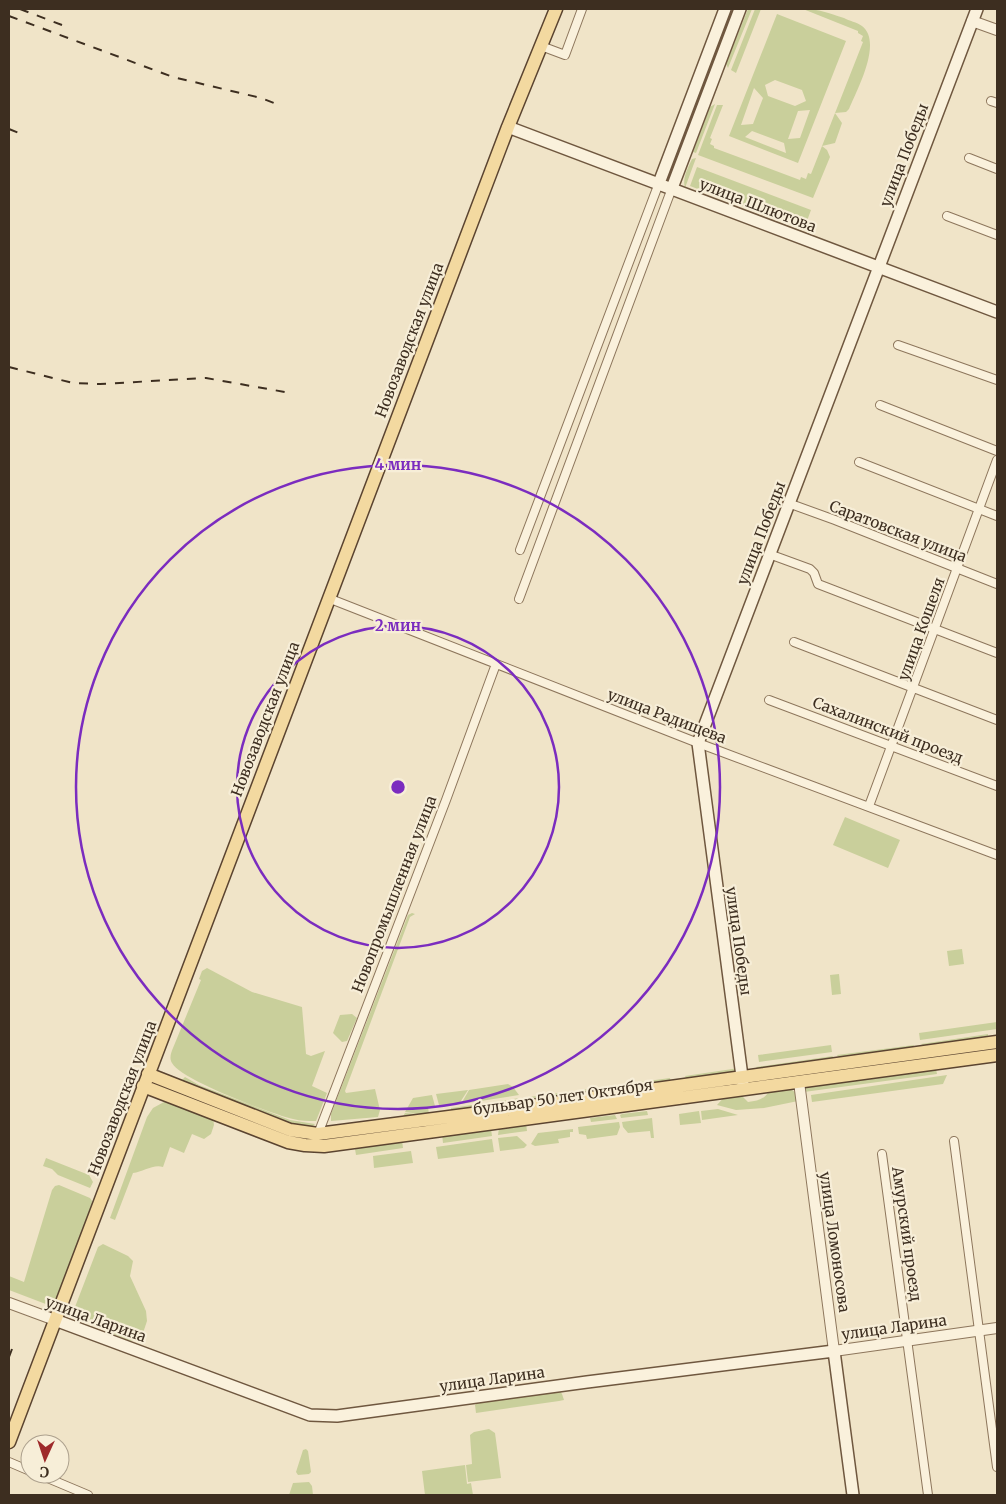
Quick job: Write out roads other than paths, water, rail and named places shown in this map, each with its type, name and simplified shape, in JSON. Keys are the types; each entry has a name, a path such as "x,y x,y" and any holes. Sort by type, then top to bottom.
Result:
{"main road":[{"name":"Новозаводская улица","path":"9,1442 328,598 508,127 556,9"},
{"path":"659,183 725,9"},
{"path":"672,188 740,9"},
{"name":"улица Победы","path":"743,1083 698,743 977,9"},
{"name":"улица Шлютова","path":"508,127 997,312"},
{"name":"бульвар 50 лет Октября","path":"179,1093 277,1138 305,1146 324,1146 494,1117 743,1083 997,1042"},
{"name":"бульвар 50 лет Октября","path":"743,1083 799,1082 997,1055"},
{"name":"бульвар 50 лет Октября","path":"146,1080 179,1093 302,1133 318,1134 494,1117"},
{"name":"улица Ларина","path":"55,1320 310,1415 322,1417 834,1351"},
{"name":"улица Ломоносова","path":"834,1351 853,1495"}],"street":[{"path":"541,46 565,55 582,9"},
{"path":"972,21 997,30"},
{"path":"970,158 997,169"},
{"path":"520,550 659,183"},
{"path":"519,600 672,188"},
{"path":"947,216 997,235"},
{"path":"898,345 997,380"},
{"path":"880,405 997,450"},
{"name":"улица Кошеля","path":"869,806 997,460"},
{"path":"858,462 997,516"},
{"name":"Саратовская улица","path":"788,503 997,584"},
{"path":"769,554 810,569 814,573 818,584 997,653"},
{"name":"улица Радищева","path":"328,598 698,743 997,855"},
{"path":"794,642 997,720"},
{"name":"Новопромышленная улица","path":"318,1134 443,809 496,664"},
{"name":"Сахалинский проезд","path":"769,700 997,786"},
{"name":"улица Ломоносова","path":"799,1082 834,1351"},
{"path":"954,1141 997,1467"},
{"name":"Амурский проезд","path":"882,1154 928,1495"},
{"name":"улица Ларина","path":"9,1303 55,1320"},
{"name":"улица Ларина","path":"834,1351 997,1328"},
{"path":"62,1484 88,1495"}],"railway":[{"path":"20,9 62,25"},
{"path":"9,16 173,77 261,98 279,105"},
{"path":"9,129 24,135"},
{"path":"9,367 73,383 100,384 206,378 285,392"},
{"path":"9,1357 12,1349"}]}
